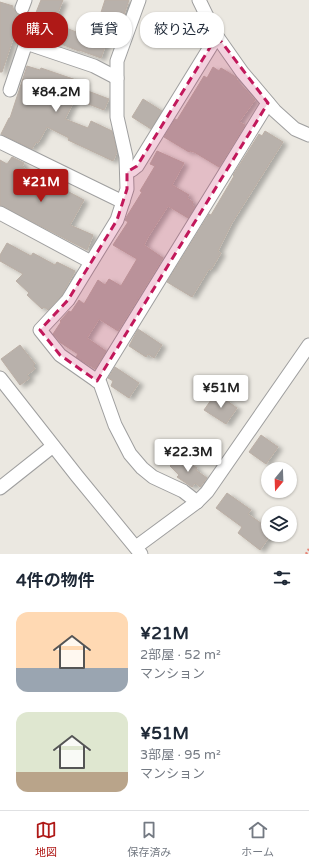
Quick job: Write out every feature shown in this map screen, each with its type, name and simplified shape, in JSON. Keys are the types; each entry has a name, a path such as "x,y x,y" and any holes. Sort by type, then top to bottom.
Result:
{"street":[{"path":"139,0 117,61 117,117 126,157 127,189 116,220 68,300 40,330 60,355 100,383 115,425 130,454 142,468 153,476 183,491 197,502"},
{"path":"199,0 205,12"},
{"path":"10,90 26,43 94,66 117,78"},
{"path":"224,46 242,72 268,103 294,129 309,135"},
{"path":"126,172 137,166 210,48"},
{"path":"97,381 268,103"},
{"path":"0,142 123,202"},
{"path":"0,213 91,262"},
{"path":"0,378 139,551 207,492 309,345"},
{"path":"0,488 54,446"}],"path":[{"path":"306,554 309,549"}],"highlighted area":[{"path":"217,36 268,103 97,381 60,355 40,330 68,300 117,220 127,189 127,172 137,166"}],"building":[{"path":"41,0 63,0 58,12 36,12"},
{"path":"105,0 129,0 125,12 101,12"},
{"path":"0,2 13,6 12,8 16,12 12,12 12,42 2,72 0,72"},
{"path":"68,29 76,32 76,48 105,48 101,58 68,47"},
{"path":"27,66 40,70 41,68 82,82 80,88 109,99 104,110 75,99 65,119 88,128 91,121 112,131 117,152 113,161 68,140 69,138 47,127 38,143 36,142 32,149 1,134 10,118"},
{"path":"213,67 219,71 221,68 236,77 255,100 239,122 245,125 219,167 164,137 175,119 177,120 204,76 207,78"},
{"path":"143,99 162,111 151,129 132,117"},
{"path":"265,131 283,142 232,223 218,251 221,253 211,270 209,269 192,297 167,282 209,214 211,215 234,176 233,175 259,134 262,136"},
{"path":"157,151 184,163 172,185 189,195 187,198 193,202 192,205 195,207 188,218 168,206 148,237 144,245 163,258 118,331 99,319 87,338 106,351 95,369 76,357 78,354 61,343 53,334 61,322 60,321 69,311 71,312 79,300 84,304 98,280 105,285 109,279 121,286 137,259 113,245 128,222 125,220 142,192 140,191 155,166 150,164"},
{"path":"12,157 24,163 22,167 29,171 26,176 49,188 52,183 84,200 70,225 93,235 87,250 0,205 0,160 7,164"},
{"path":"7,243 31,256 33,253 55,265 57,262 75,271 62,295 48,310 44,307 42,309 27,295 29,293 16,281 23,274 0,261 0,255"},
{"path":"138,329 162,345 154,358 148,354 146,357 129,346"},
{"path":"20,345 35,364 33,366 35,369 27,375 30,378 20,385 1,359"},
{"path":"115,367 139,383 129,398 111,386 113,381 108,378"},
{"path":"216,393 237,408 226,424 204,410"},
{"path":"261,435 278,447 267,462 263,462 249,452"},
{"path":"179,456 187,463 188,462 197,468 196,470 207,478 200,487 195,483 192,487 177,477 179,475 170,466"},
{"path":"227,493 251,510 248,514 261,523 261,542 266,542 260,550 238,533 242,527 216,508"}]}
